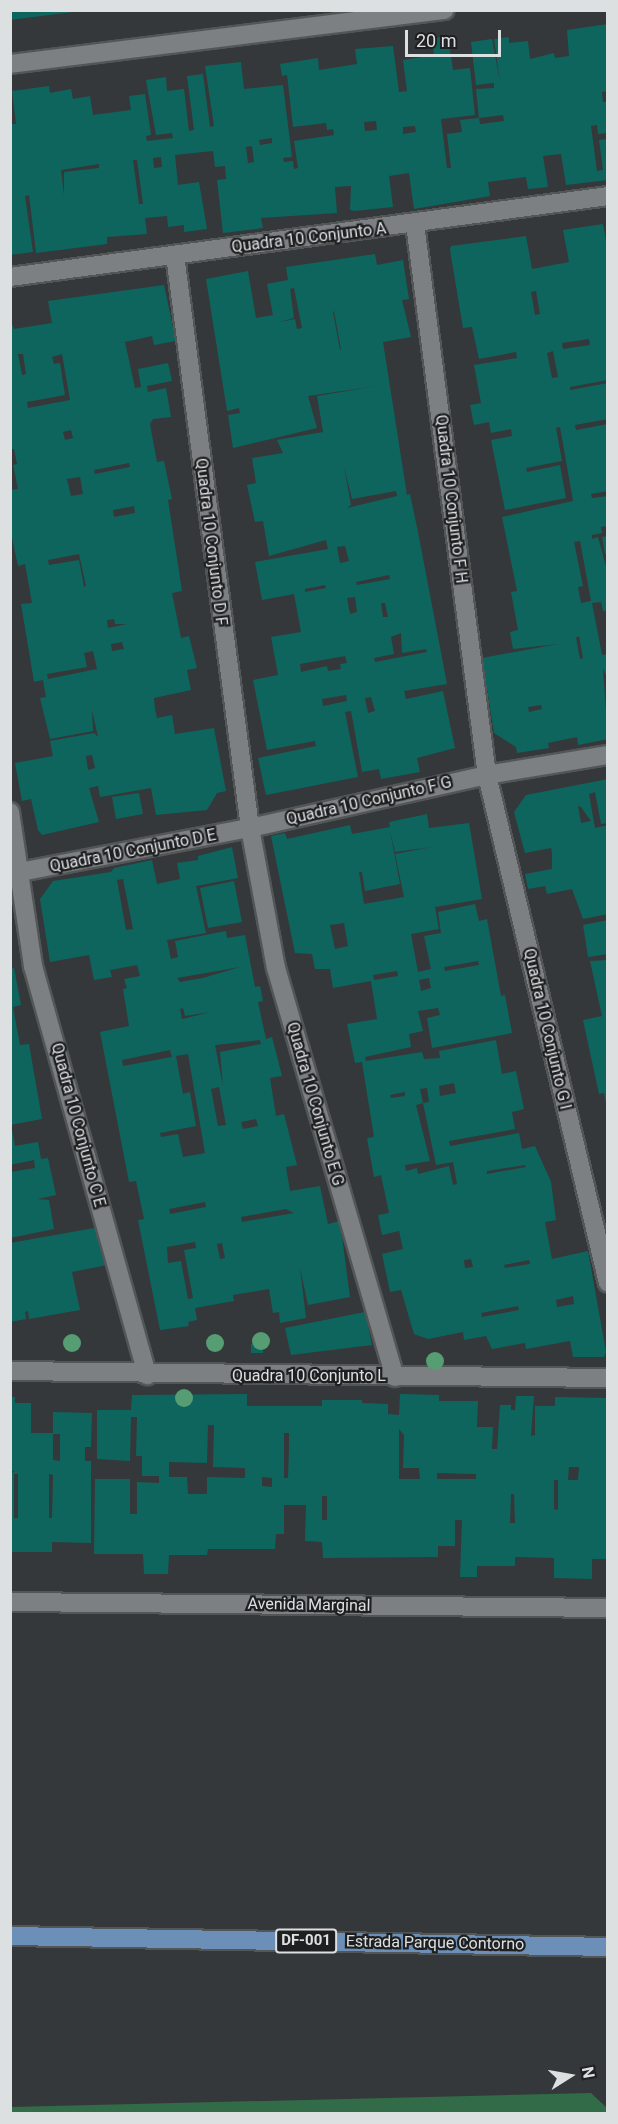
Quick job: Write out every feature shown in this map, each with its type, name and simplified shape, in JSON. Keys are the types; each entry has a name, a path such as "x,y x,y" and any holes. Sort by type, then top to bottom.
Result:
{"main road":[{"name":"Estrada Parque Contorno","path":"10,1936 605,1948"}],"street":[{"path":"10,64 445,10"},
{"name":"Quadra 10 Conjunto A","path":"10,277 415,224 608,196"},
{"name":"Quadra 10 Conjunto F H","path":"415,224 487,775"},
{"name":"Quadra 10 Conjunto D F","path":"175,255 250,828"},
{"name":"Quadra 10 Conjunto F G","path":"250,828 487,775 608,755"},
{"name":"Quadra 10 Conjunto G I","path":"487,775 608,1283"},
{"name":"Quadra 10 Conjunto C E","path":"10,812 14,874 33,966 147,1375"},
{"name":"Quadra 10 Conjunto D E","path":"14,874 250,828"},
{"name":"Quadra 10 Conjunto E G","path":"250,828 276,968 395,1377"},
{"name":"Quadra 10 Conjunto L","path":"10,1371 147,1375 608,1377"},
{"name":"Avenida Marginal","path":"10,1602 608,1608"}],"green space":[{"path":"591,2093 607,2108 607,2113 10,2113 11,2107"}],"building":[{"path":"10,10 73,10 73,12 10,20"},
{"path":"608,24 608,91 602,92 603,102 608,102 608,133 598,134 597,125 591,126 597,171 603,170 599,140 608,139 608,180 566,185 561,154 543,156 548,187 528,189 526,177 488,182 490,196 414,209 409,173 389,176 393,207 350,210 351,186 335,187 337,213 261,218 263,228 223,233 217,180 226,179 225,166 215,167 213,151 175,155 178,185 199,182 207,229 184,232 184,225 168,227 167,216 145,218 147,234 107,237 107,244 36,253 29,195 25,196 33,252 10,255 10,124 16,124 12,91 49,86 50,93 71,89 73,99 90,96 93,115 131,110 129,96 145,94 151,135 146,136 147,141 173,138 172,133 156,135 146,80 166,77 167,91 184,89 189,131 194,130 187,76 203,74 210,127 214,126 205,66 241,62 244,89 283,85 292,157 283,158 284,162 293,161 294,169 298,168 294,141 334,135 333,129 327,130 326,123 293,127 287,75 282,76 280,64 318,58 319,70 357,64 355,49 393,46 399,92 407,91 403,60 434,55 432,38 448,36 453,70 470,68 475,115 441,119 447,168 451,168 447,134 462,132 460,120 479,118 476,89 494,88 494,83 476,85 471,42 492,39 500,82 494,39 509,37 509,43 528,41 530,59 554,53 555,58 569,56 567,30","holes":["503,115 504,121 480,124 479,118","376,121 377,130 365,131 364,122","415,126 416,132 403,134 403,127","272,138 272,143 260,145 259,140","252,146 254,162 248,163 246,147","161,157 162,167 154,168 153,158","133,160 137,160 143,204 139,204","99,164 99,168 64,172 64,195 61,170"]},
{"path":"603,224 608,252 608,380 570,387 570,390 608,383 608,419 575,425 576,430 608,424 608,491 591,494 592,498 608,496 608,526 601,527 602,533 592,535 592,539 598,537 608,574 608,610 603,611 601,602 592,603 602,655 608,654 608,679 603,669 608,739 578,745 577,737 548,743 549,748 517,753 516,747 494,733 482,658 558,644 513,649 510,632 518,630 511,592 517,591 502,517 573,501 560,427 556,428 562,461 526,468 527,472 560,465 566,498 505,510 491,440 512,436 511,429 491,433 489,422 474,425 470,405 481,403 474,365 517,358 516,352 479,359 472,327 463,328 450,250 451,246 526,236 532,269 569,262 563,230","holes":["536,291 540,314 535,315 531,292","589,339 590,345 563,349 562,343","553,351 558,377 552,378 547,353","580,541 591,601 581,603 578,587 583,586 574,542","579,636 583,658 580,659 576,638","541,705 542,709 529,712 528,707"]},
{"path":"375,254 377,265 403,260 409,299 402,300 411,337 383,342 407,495 410,494 447,684 404,691 406,699 443,691 455,748 417,758 420,772 381,779 379,769 362,772 351,711 345,712 358,777 266,795 258,758 316,746 315,741 267,750 253,680 278,675 271,637 301,632 294,594 262,600 255,562 328,549 326,540 269,556 263,521 255,522 247,485 256,483 252,458 283,453 277,440 323,432 317,396 377,386 308,396 317,428 233,448 228,415 240,413 239,408 227,411 206,279 248,271 256,318 273,315 267,284 288,280 286,267","holes":["294,288 302,328 297,329 295,319 279,322 294,318 290,289","334,311 341,350 333,312","344,467 352,499 396,491 397,496 347,508 351,505","345,546 349,561 340,563 337,547","389,575 390,579 357,585 356,582","325,585 326,588 305,592 305,589","355,597 357,612 350,614 347,598","381,603 385,603 388,617 383,617","401,633 402,653 426,649 427,652 375,662 374,658 394,654 391,637","345,656 347,663 340,664 341,669 328,671 327,666 301,672 300,664","346,695 347,701 323,706 322,699","371,697 375,711 368,713 365,698"]},
{"path":"164,285 176,341 154,345 152,336 125,342 135,388 141,387 138,369 168,363 172,381 147,386 148,392 166,388 171,417 153,419 150,424 157,462 164,461 172,499 168,500 182,591 172,593 181,638 189,636 197,668 187,670 191,690 154,698 155,709 157,718 172,715 175,734 214,728 226,791 217,793 207,810 156,815 151,788 100,797 98,786 89,788 99,822 42,835 38,830 31,799 22,801 15,763 53,756 50,741 94,733 98,737 92,710 93,731 50,739 40,698 46,697 43,680 34,682 21,604 32,603 25,564 18,566 10,529 10,490 18,489 13,465 17,464 14,449 10,449 10,318 14,329 52,323 48,301","holes":["18,354 23,354 26,374 22,375","62,354 70,400 28,408 27,402 65,395 60,363 54,364 52,357","71,430 73,438 65,440 63,432","129,463 130,467 95,474 94,470","80,477 83,494 71,496 67,479","134,506 135,513 114,517 113,510","79,554 86,586 84,587 79,560 49,565 48,560","114,619 115,624 127,624 108,628 107,620","122,642 124,649 112,651 111,644","93,651 97,669 48,679 47,674 87,667 84,653","92,755 95,768 88,770 86,756"]},
{"path":"608,536 608,553 605,554 602,537"},
{"path":"608,779 608,823 601,824 595,792 589,794 595,828 608,825 608,914 583,919 572,889 547,894 545,886 528,889 525,874 552,869 552,853 551,848 525,853 514,812 526,795","holes":["578,806 591,821 581,823"]},
{"path":"139,793 143,814 116,819 112,797"},
{"path":"427,814 429,828 469,823 482,899 435,907 439,929 411,934 418,972 431,969 424,936 441,933 438,912 475,904 479,921 487,919 501,996 505,995 512,1033 432,1048 427,1018 440,1015 438,1008 418,1011 423,1031 409,1034 411,1047 365,1057 366,1061 422,1052 424,1059 440,1058 439,1051 496,1040 502,1074 516,1071 524,1109 512,1112 515,1129 449,1141 450,1146 519,1133 522,1149 535,1146 551,1182 556,1220 545,1222 552,1259 588,1251 606,1352 604,1357 573,1357 570,1341 526,1349 525,1343 492,1349 486,1336 464,1340 463,1332 428,1339 414,1334 401,1290 390,1292 382,1254 403,1249 399,1231 382,1235 378,1215 389,1213 381,1175 374,1177 367,1138 374,1137 362,1062 355,1063 347,1024 377,1019 371,981 333,988 330,969 315,969 312,954 295,953 271,836 285,833 287,839 350,825 352,834 390,827 389,822","holes":["390,831 395,852 432,847 395,854 404,897 364,904 359,872 362,872 365,891 400,884","344,923 348,946 335,949 330,925","478,961 479,965 445,971 444,967","397,971 398,976 374,980 373,975","429,978 431,988 421,991 419,980","454,1083 456,1093 440,1096 439,1086","427,1088 429,1102 423,1103 420,1089","405,1092 405,1096 391,1098 390,1095","423,1103 436,1165 453,1162 457,1184 453,1185 449,1166 418,1174 417,1168 406,1171 405,1165 430,1161 416,1105","525,1165 526,1167 487,1174 487,1171","471,1259 473,1267 465,1268 464,1260","529,1260 530,1264 505,1268 504,1265","573,1296 574,1304 557,1307 556,1300","518,1306 519,1310 482,1317 481,1313"]},
{"path":"232,847 238,878 196,886 206,933 167,940 171,959 178,957 175,941 226,931 227,938 245,935 255,987 260,986 263,1001 258,1002 266,1039 272,1037 282,1076 270,1078 276,1116 284,1114 297,1165 286,1167 290,1191 320,1186 328,1224 340,1221 350,1297 308,1305 300,1268 306,1318 280,1323 279,1312 273,1313 269,1289 233,1295 234,1301 195,1308 197,1320 188,1322 189,1326 160,1330 138,1220 144,1219 136,1181 129,1182 100,1032 129,1026 123,989 127,988 124,979 140,976 137,965 110,970 112,977 94,980 89,955 50,962 40,899 53,881 111,872 114,868 152,860 157,884 180,879 177,863 198,860 198,856","holes":["123,879 133,929 126,930 117,880","240,967 203,978 180,982 177,978","183,1008 185,1016 211,1012 182,1019 180,1009","260,1040 261,1044 220,1052 223,1086 215,1045","170,1050 172,1057 123,1066 122,1060","188,1054 205,1153 183,1157 178,1134 161,1137 160,1133 196,1126 190,1092 183,1094 176,1056","219,1087 226,1125 218,1126 211,1089","256,1119 258,1126 243,1129 241,1122","205,1202 206,1207 170,1214 169,1209","286,1209 294,1213 242,1222 241,1217","195,1242 196,1248 184,1250 193,1298 188,1299 181,1261 168,1263 167,1247","222,1243 225,1258 220,1259 217,1244"]},
{"path":"234,881 242,922 208,928 200,888"},
{"path":"608,920 608,954 588,957 583,925"},
{"path":"608,960 608,1103 606,1103 604,1093 599,1094 583,1020 602,1016 590,961"},
{"path":"14,968 21,1005 13,1007 20,1045 29,1044 42,1119 10,1125 10,969"},
{"path":"12,1130 15,1146 38,1142 41,1159 48,1158 56,1195 38,1199 49,1200 54,1229 10,1238 10,1172 35,1168 34,1160 10,1165"},
{"path":"100,1227 107,1265 72,1272 80,1310 29,1319 28,1311 25,1312 26,1319 10,1322 10,1243"},
{"path":"365,1312 372,1345 291,1355 285,1328"},
{"path":"251,1344 263,1344 263,1353 251,1353"},
{"path":"247,1394 247,1406 322,1406 322,1400 362,1400 362,1403 388,1404 388,1414 399,1415 400,1394 439,1395 439,1401 478,1401 477,1427 493,1427 492,1449 497,1449 500,1405 511,1405 511,1410 515,1410 516,1396 534,1396 531,1436 535,1435 535,1406 555,1406 555,1397 608,1398 608,1559 592,1559 592,1579 554,1578 554,1558 515,1557 515,1566 477,1566 477,1577 460,1577 462,1520 455,1520 455,1546 438,1546 438,1557 323,1558 322,1542 305,1541 306,1505 284,1505 284,1534 276,1534 275,1549 208,1549 207,1555 169,1555 168,1574 144,1574 143,1554 94,1554 95,1479 130,1479 130,1514 137,1514 137,1482 159,1483 159,1476 142,1476 142,1456 136,1456 137,1417 131,1417 130,1461 97,1459 97,1410 131,1410 132,1395","holes":["208,1425 214,1425 213,1467 245,1468 245,1478 207,1477 207,1494 188,1494 187,1477 169,1477 169,1462 207,1463","399,1429 404,1435 403,1468 419,1468 420,1479 399,1479","284,1433 289,1433 288,1478 284,1478","569,1467 579,1467 578,1480 568,1480","437,1473 476,1474 476,1479 437,1479","262,1477 272,1478 272,1487 262,1486","554,1480 558,1480 558,1510 554,1509","511,1494 514,1494 515,1523 510,1523","322,1496 327,1496 327,1520 322,1520"]},
{"path":"10,1397 15,1397 15,1403 31,1403 31,1433 53,1433 53,1412 92,1413 91,1447 85,1447 85,1461 91,1461 91,1543 52,1542 52,1552 10,1552 10,1474 15,1471 10,1472","holes":["53,1434 60,1434 60,1461 53,1460","14,1474 18,1474 18,1518 14,1518","49,1474 53,1475 52,1518 49,1518"]}]}
